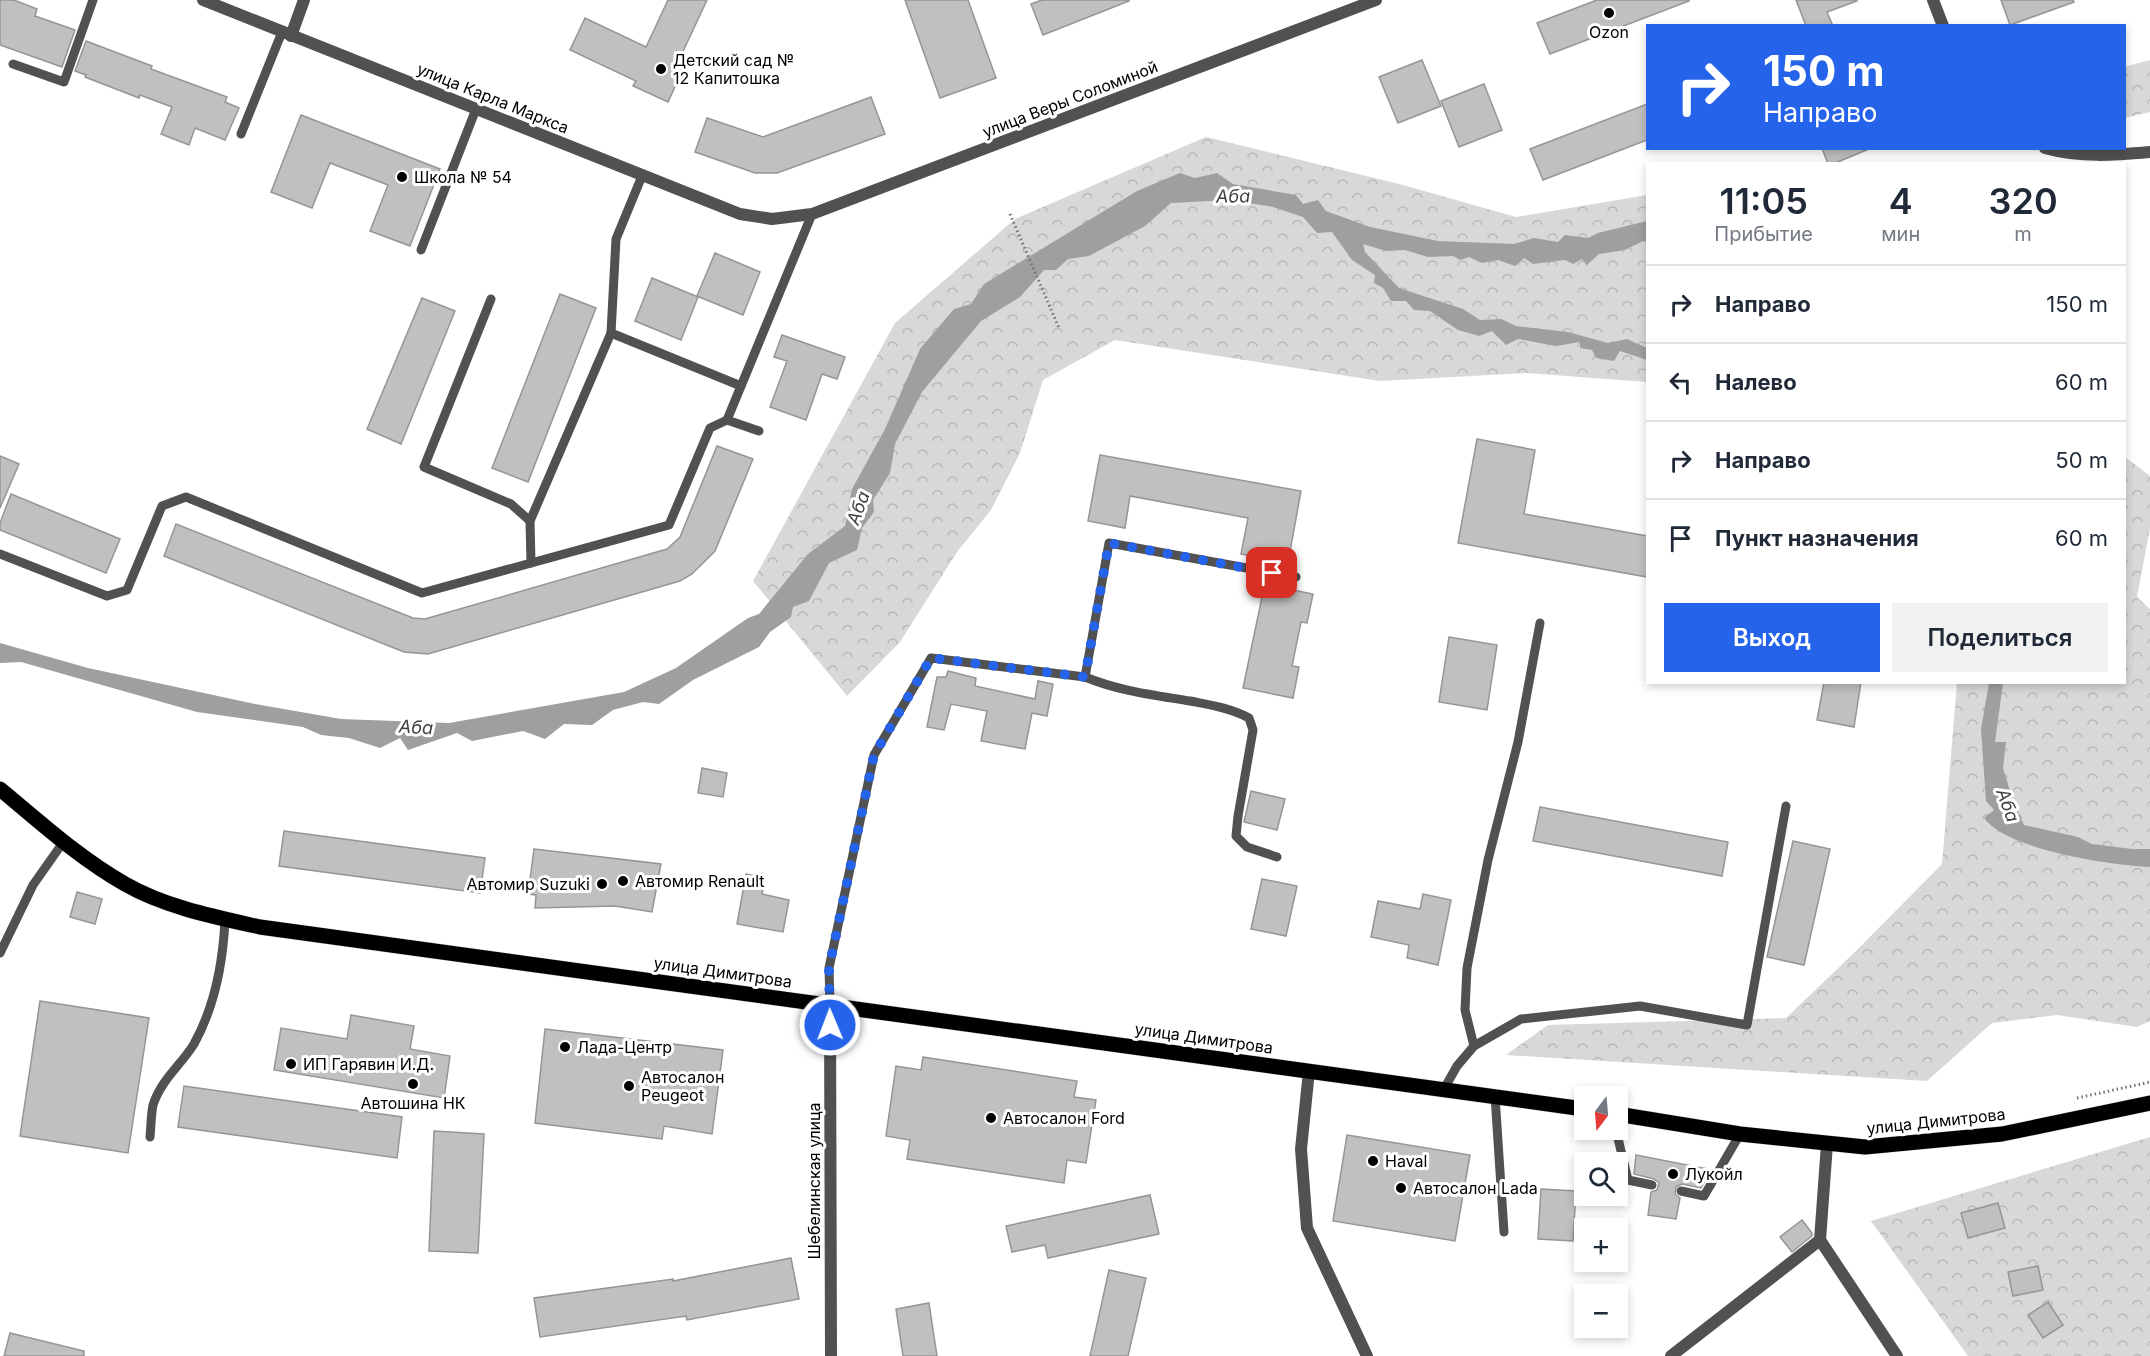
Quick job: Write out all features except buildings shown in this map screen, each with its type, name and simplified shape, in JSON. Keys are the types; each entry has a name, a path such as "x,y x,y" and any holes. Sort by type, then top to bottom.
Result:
{"main road":[{"name":"улица Димитрова","path":"0,789 86,858 126,884 170,904 225,920 266,928 1574,1108"},
{"name":"улица Димитрова","path":"1628,1116 1740,1134 1865,1147 2002,1134 2150,1103"}],"street":[{"name":"улица Карла Маркса","path":"203,0 740,214 772,219"},
{"path":"286,34 304,0"},
{"name":"улица Веры Соломиной","path":"772,219 812,214 1376,0"},
{"path":"1933,0 1942,24"},
{"path":"2052,150 2067,154 2117,155 2150,152"},
{"name":"Шебелинская улица","path":"830,1005 831,1356"},
{"path":"1309,1071 1301,1149 1307,1227 1366,1356"},
{"path":"1827,1144 1820,1240 1897,1356"},
{"path":"1671,1356 1820,1240"}],"lane":[{"path":"14,64 64,82 93,0"},
{"path":"241,134 286,34"},
{"path":"421,250 476,109"},
{"path":"531,563 530,521 611,333 616,239 642,176"},
{"path":"0,554 107,596 127,590 162,506 186,497 422,593 669,525 710,428 727,420 812,214"},
{"path":"491,300 424,467 512,504 530,521"},
{"path":"611,333 741,386"},
{"path":"727,420 759,431"},
{"path":"1085,677 1109,543 1296,577"},
{"path":"1474,1046 1465,1010 1467,968 1488,860 1518,742 1540,623"},
{"path":"830,1005 829,968 874,755 931,658 1085,677 1109,687 1237,711 1249,718 1253,730 1236,836 1247,847 1277,857"},
{"path":"1444,1089 1457,1066 1474,1046 1521,1019 1640,1006 1747,1025 1785,806"},
{"path":"0,953 33,885 64,841"},
{"path":"150,1137 153,1107 158,1092 195,1042 209,1008 220,971 225,920"},
{"path":"1495,1096 1504,1232"},
{"path":"1681,1191 1704,1196 1740,1134"},
{"path":"1618,1140 1628,1180 1652,1185"}],"path":[{"path":"1010,214 1059,328"},
{"path":"2077,1098 2150,1082"}],"green space":[{"path":"2150,60 2150,112 2126,118 2126,66"},
{"path":"1206,137 1403,185 1516,217 1646,195 1646,382 1526,373 1380,381 1115,340 1043,380 1020,453 991,510 957,552 900,642 847,696 753,581 895,323 1015,219"},
{"path":"2126,458 2150,476 2150,528 2137,597 2150,609 2150,1021 2137,1027 2057,1015 1992,1023 1927,1081 1506,1055 1548,1025 1786,1018 1942,864 1957,684 2126,684"},
{"path":"2150,1137 2150,1356 1968,1356 1871,1221"}],"water":[{"name":"Аба","path":"1180,173 1195,178 1217,173 1233,184 1296,195 1303,204 1318,200 1326,211 1370,227 1438,241 1514,244 1534,238 1558,242 1565,235 1588,238 1598,233 1646,221 1646,242 1625,250 1599,254 1587,265 1582,259 1573,264 1565,260 1533,264 1524,258 1515,266 1498,260 1482,263 1469,257 1460,260 1453,256 1428,257 1405,250 1386,251 1363,244 1365,252 1399,288 1463,309 1480,320 1501,319 1516,326 1568,332 1608,343 1627,339 1646,348 1646,360 1620,351 1614,361 1596,358 1592,350 1580,348 1580,342 1556,346 1518,339 1506,345 1492,331 1479,336 1458,330 1430,311 1414,310 1406,301 1391,301 1383,288 1374,283 1375,275 1352,260 1332,232 1317,233 1303,217 1273,207 1230,200 1171,203 1145,226 1089,256 1068,259 1056,270 1044,270 1020,297 981,321 922,392 895,444 890,473 873,500 874,512 862,528 857,550 829,563 809,601 793,607 791,617 770,632 759,647 693,680 659,704 643,702 613,710 592,725 564,724 545,739 523,731 472,741 457,733 408,750 400,738 380,748 349,738 321,735 303,727 197,712 21,662 0,663 0,643 88,668 255,704 341,719 449,723 624,692 676,668 748,618 759,614 808,554 845,526 852,489 885,429 920,349 954,309 971,304 984,284 1137,191"},
{"name":"Аба","path":"1989,684 2003,684 1995,742 2006,742 2003,768 2013,801 2024,825 2078,837 2092,844 2150,849 2150,867 2110,863 2061,854 2014,839 1996,829 1984,818 1994,810 1986,801 1981,729"}],"place":[{"name":"Ozon","path":"1609,13"},
{"name":"Детский сад № 12 Капитошка","path":"661,69"},
{"name":"Школа № 54","path":"402,177"},
{"name":"Автомир Renault","path":"623,881"},
{"name":"Автомир Suzuki","path":"602,884"},
{"name":"Лада-Центр","path":"565,1047"},
{"name":"ИП Гарявин И.Д.","path":"291,1064"},
{"name":"Автошина НК","path":"413,1084"},
{"name":"Автосалон Peugeot","path":"629,1086"},
{"name":"Автосалон Ford","path":"991,1118"},
{"name":"Haval","path":"1373,1161"},
{"name":"Лукойл","path":"1673,1174"},
{"name":"Автосалон Lada","path":"1401,1188"}],"route":[{"path":"830,1025 829,968 874,755 931,658 1085,677 1109,543 1272,573"}]}
